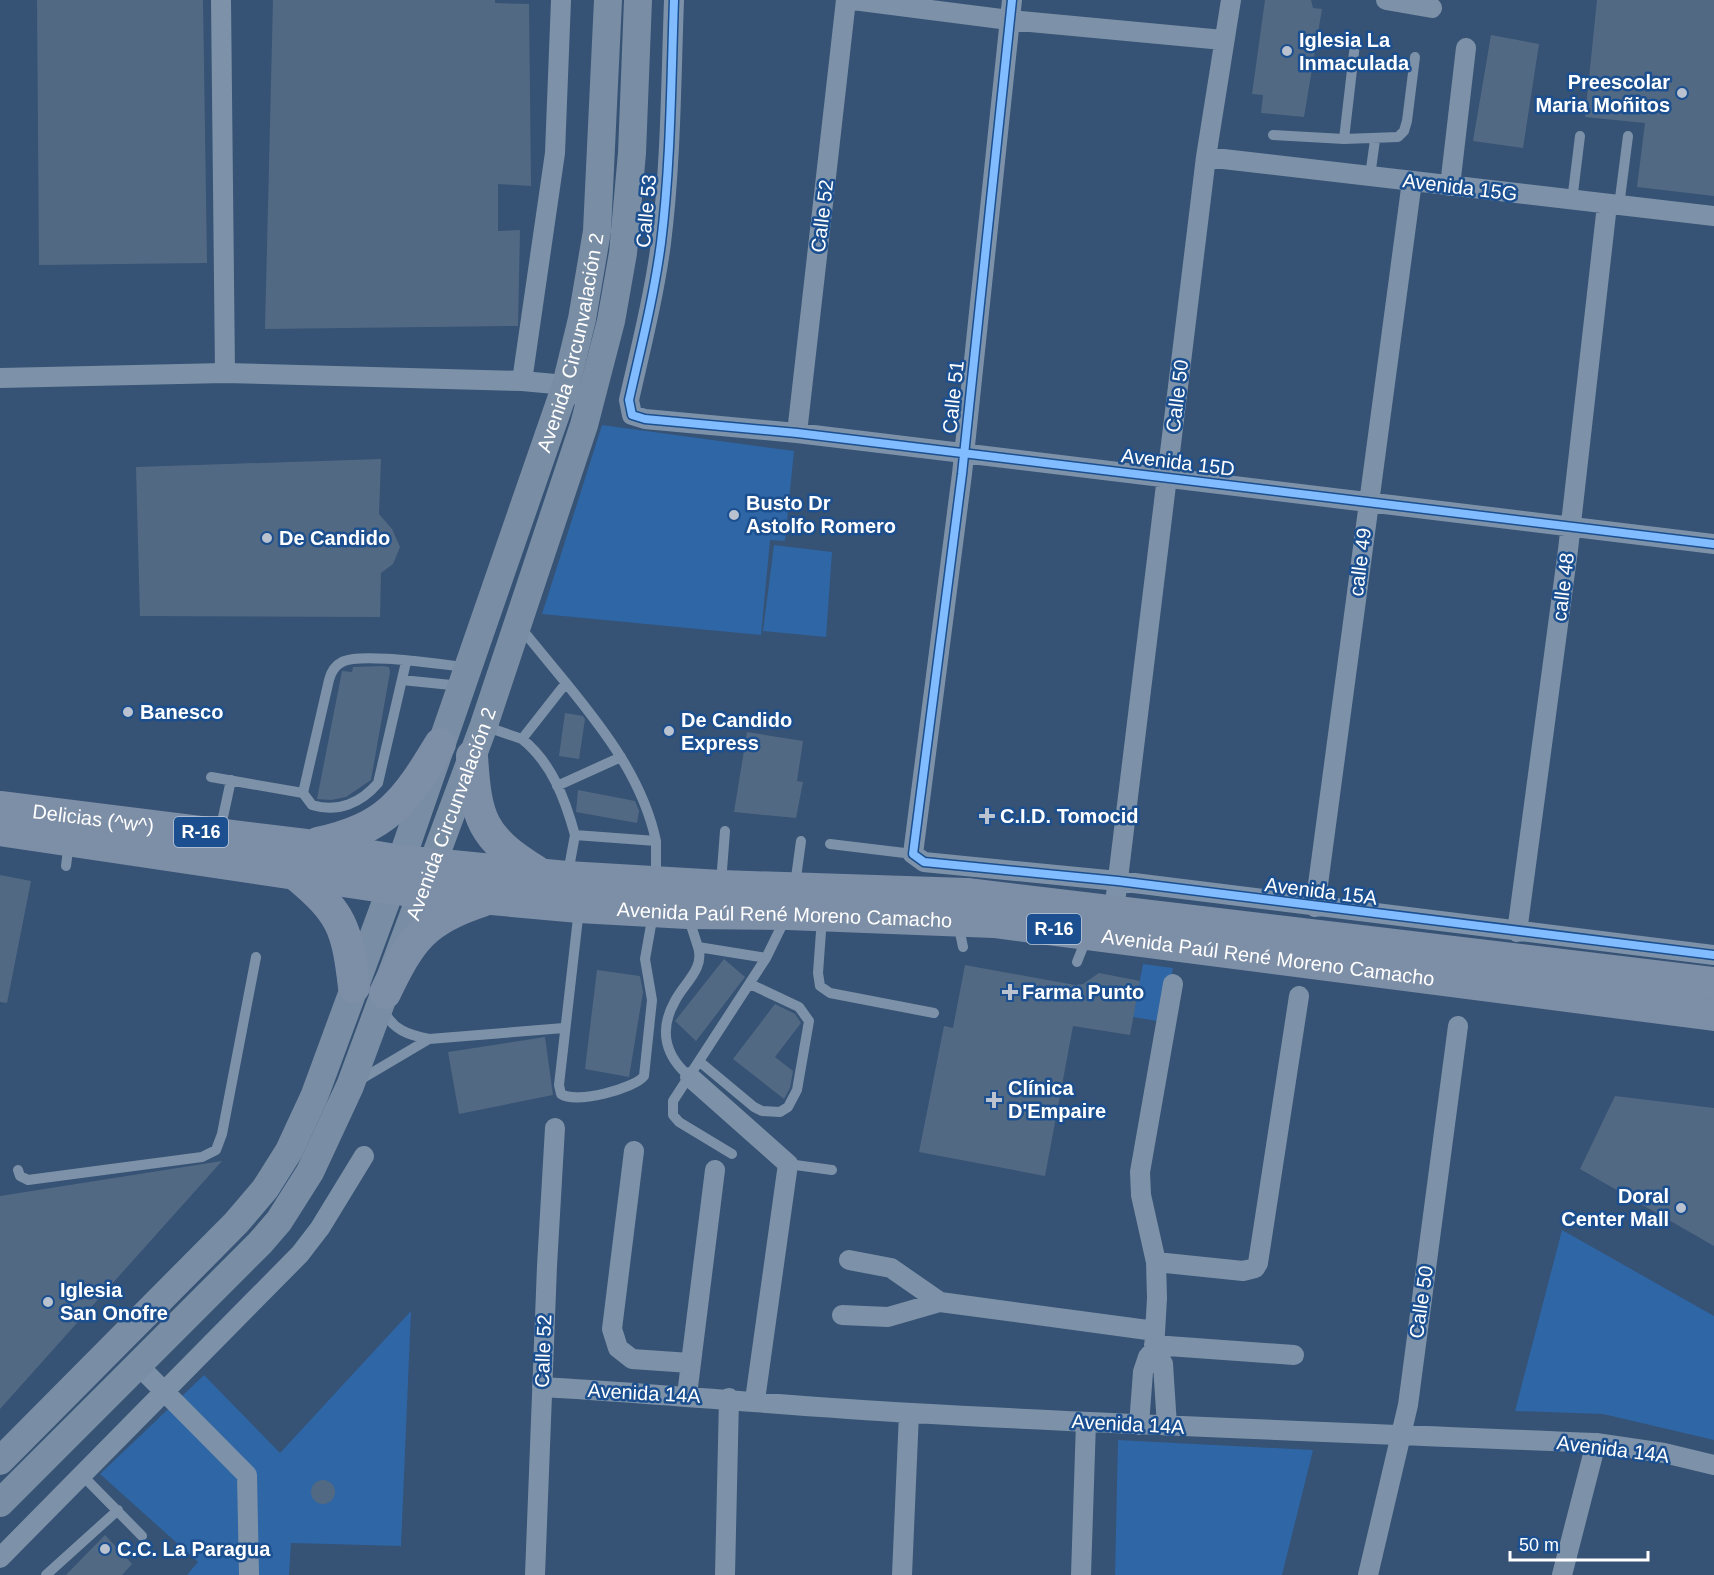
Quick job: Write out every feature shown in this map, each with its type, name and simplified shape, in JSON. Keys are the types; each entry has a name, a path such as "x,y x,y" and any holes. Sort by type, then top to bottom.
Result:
{"main road":[{"name":"Avenida Circunvalación 2","path":"0,1461 236,1223 265,1190 289,1151 314,1097 396,874 566,385 582,319 597,231 608,0"},
{"name":"Avenida Circunvalación 2","path":"0,1503 260,1243 279,1221 310,1172 350,1086 484,725 584,425 611,321 626,225 638,0"},
{"path":"354,987 348,943 339,918 301,860 386,816 415,786 440,744"},
{"path":"472,756 475,798 482,822 496,842 509,855 554,875"},
{"name":"Delicias (^w^)","path":"0,807 219,834 301,860"},
{"name":"Delicias (^w^)","path":"0,830 68,854 301,860 396,874"},
{"name":"Avenida Paúl René Moreno Camacho","path":"396,874 434,863 554,875 654,897 687,913 791,901 967,894 1104,927 1714,1015"},
{"name":"Avenida Paúl René Moreno Camacho","path":"396,874 423,893 579,907 721,886 791,901 822,915 960,933 1104,927 1714,983"},
{"path":"383,998 403,954 434,921 451,911 490,898"}],"street":[{"path":"221,0 225,373"},
{"path":"522,381 555,153 561,0"},
{"name":"Calle 53","path":"637,417 632,415 629,399 650,309 661,242 674,0"},
{"name":"Calle 52","path":"797,433 846,0"},
{"path":"853,0 1010,20 1223,40"},
{"name":"Calle 51","path":"918,858 1012,0"},
{"name":"Calle 50","path":"1104,927 1118,881 1206,157 1231,0"},
{"path":"1386,0 1432,8"},
{"path":"1450,186 1466,48"},
{"name":"Avenida 15G","path":"1206,157 1714,216"},
{"name":"calle 49","path":"1315,907 1412,181"},
{"name":"calle 48","path":"1517,932 1613,206"},
{"path":"0,378 225,373 522,381 566,385 584,425"},
{"name":"Avenida 15D","path":"637,417 797,433 1714,544"},
{"name":"Avenida 15A","path":"918,858 1714,955"},
{"path":"1139,1425 1143,1372 1154,1342 1156,1262 1141,1195 1140,1172 1173,984"},
{"path":"1156,1262 1243,1271 1255,1268 1258,1263 1299,996"},
{"name":"Calle 50","path":"1368,1575 1403,1435 1458,1026"},
{"path":"695,1070 788,1164 755,1400"},
{"name":"Calle 52","path":"535,1575 555,1128"},
{"path":"634,1151 612,1329 618,1348 632,1359 690,1363"},
{"path":"0,1558 300,1254 320,1228 364,1156"},
{"path":"687,1395 715,1170"},
{"path":"849,1260 891,1268 940,1302 1154,1342 1294,1355"},
{"path":"842,1316 888,1317 940,1302"},
{"path":"1154,1342 1163,1364 1167,1426"},
{"path":"137,1364 248,1474 249,1575"},
{"name":"Avenida 14A","path":"542,1387 687,1395 909,1413 1139,1425 1596,1443 1664,1453 1714,1465"},
{"path":"725,1575 729,1398"},
{"path":"902,1575 909,1413"},
{"path":"1081,1575 1086,1422"},
{"path":"1562,1575 1596,1443"}],"lane":[{"path":"1344,140 1355,44"},
{"path":"1273,135 1344,140 1398,137 1404,131 1415,57"},
{"path":"1572,201 1580,136"},
{"path":"1613,206 1628,136"},
{"path":"1370,176 1375,140"},
{"path":"519,625 597,721 621,757 641,792 651,818 656,842 654,897 645,959 652,1000 647,1069 640,1081 575,1099 561,1094 559,1085 579,907"},
{"path":"303,793 332,670 348,660 406,662 465,676"},
{"path":"211,777 303,793 312,805 337,808 354,802 372,790 382,774 406,662"},
{"path":"402,680 465,676"},
{"path":"522,740 567,683"},
{"path":"484,725 522,740 536,750 557,786 575,835 554,875"},
{"path":"557,786 621,757"},
{"path":"219,834 231,780"},
{"path":"721,886 725,831"},
{"path":"575,835 656,842"},
{"path":"732,1154 679,1122 673,1115 673,1101 766,958 791,901 801,841"},
{"path":"830,844 918,858"},
{"path":"687,913 700,954 697,969 671,1009 667,1042 675,1064 695,1070 762,1111 780,1112 793,1100 809,1022 799,1007 750,984"},
{"path":"822,915 818,973 820,986 830,993 934,1013"},
{"path":"1077,962 1104,927"},
{"path":"698,947 766,958"},
{"path":"18,1170 20,1176 28,1180 202,1157 216,1150 222,1134 256,957"},
{"path":"383,998 388,1019 395,1027 405,1033 429,1039 564,1028"},
{"path":"350,1086 429,1039"},
{"path":"788,1164 832,1170"},
{"path":"82,1475 142,1536"},
{"path":"46,1575 118,1510"}],"shaded area":[{"path":"602,425 794,451 785,541 770,540 761,635 542,614"},
{"path":"774,545 832,552 826,637 763,631"},
{"path":"1143,964 1173,968 1163,1022 1133,1017"},
{"path":"1562,1230 1714,1316 1714,1440 1603,1414 1515,1411"},
{"path":"411,1311 401,1546 291,1543 289,1575 187,1575 198,1562 100,1474 204,1375 280,1453"},
{"path":"1118,1440 1313,1450 1282,1575 1115,1575"}],"building":[{"path":"37,0 203,0 207,263 39,265"},
{"path":"273,0 495,0 495,3 529,4 531,186 498,184 498,231 520,230 518,326 265,329"},
{"name":"Iglesia La Inmaculada","path":"1265,0 1311,0 1313,8 1322,9 1304,117 1261,113 1263,95 1252,94"},
{"name":"Preescolar Maria Moñitos","path":"1597,0 1714,0 1714,196 1637,187 1645,123 1585,117"},
{"path":"1491,35 1539,44 1523,148 1473,141"},
{"name":"De Candido","path":"381,459 379,514 392,529 400,547 393,564 381,573 380,617 140,616 136,467"},
{"path":"353,667 389,667 390,672 371,780 346,797 331,800 317,799 342,671 352,672"},
{"path":"565,713 583,716 585,719 579,759 559,756"},
{"path":"747,732 803,741 797,781 803,782 796,818 734,812"},
{"path":"578,790 635,801 639,811 637,823 576,812"},
{"path":"0,875 31,881 7,1003 0,1002"},
{"path":"724,959 745,977 696,1041 675,1021"},
{"name":"Clínica D'Empaire","path":"965,965 1075,985 1083,984 1099,973 1140,981 1130,1035 1073,1026 1045,1176 919,1152 944,1026 953,1028"},
{"path":"597,970 640,976 643,992 629,1077 585,1069"},
{"path":"775,1004 795,1014 801,1023 775,1057 793,1071 790,1088 784,1099 733,1059"},
{"path":"545,1037 553,1095 459,1114 448,1052"},
{"name":"Doral Center Mall","path":"1615,1096 1714,1108 1714,1246 1580,1169"},
{"name":"Iglesia San Onofre","path":"222,1161 0,1409 0,1196"},
{"path":"323,1480 332,1483 335,1492 332,1501 323,1504 314,1501 311,1492 314,1483"},
{"name":"C.C. La Paragua","path":"105,1535 132,1564 122,1575 66,1575"}],"cycle path":[{"path":"674,0 667,183 661,243 647,322 629,400 632,415 645,419 797,433 1714,544"},
{"path":"1012,0 962,474 913,854 924,862 1118,881 1714,955"}],"place":[{"name":"Iglesia La Inmaculada","path":"1287,51"},
{"name":"Preescolar Maria Moñitos","path":"1682,93"},
{"name":"Busto Dr Astolfo Romero","path":"734,515"},
{"name":"De Candido","path":"267,538"},
{"name":"Banesco","path":"128,712"},
{"name":"De Candido Express","path":"669,731"},
{"name":"C.I.D. Tomocid","path":"987,816"},
{"name":"Farma Punto","path":"1010,992"},
{"name":"Clínica D'Empaire","path":"994,1100"},
{"name":"Doral Center Mall","path":"1681,1208"},
{"name":"Iglesia San Onofre","path":"48,1302"},
{"name":"C.C. La Paragua","path":"105,1549"}]}
